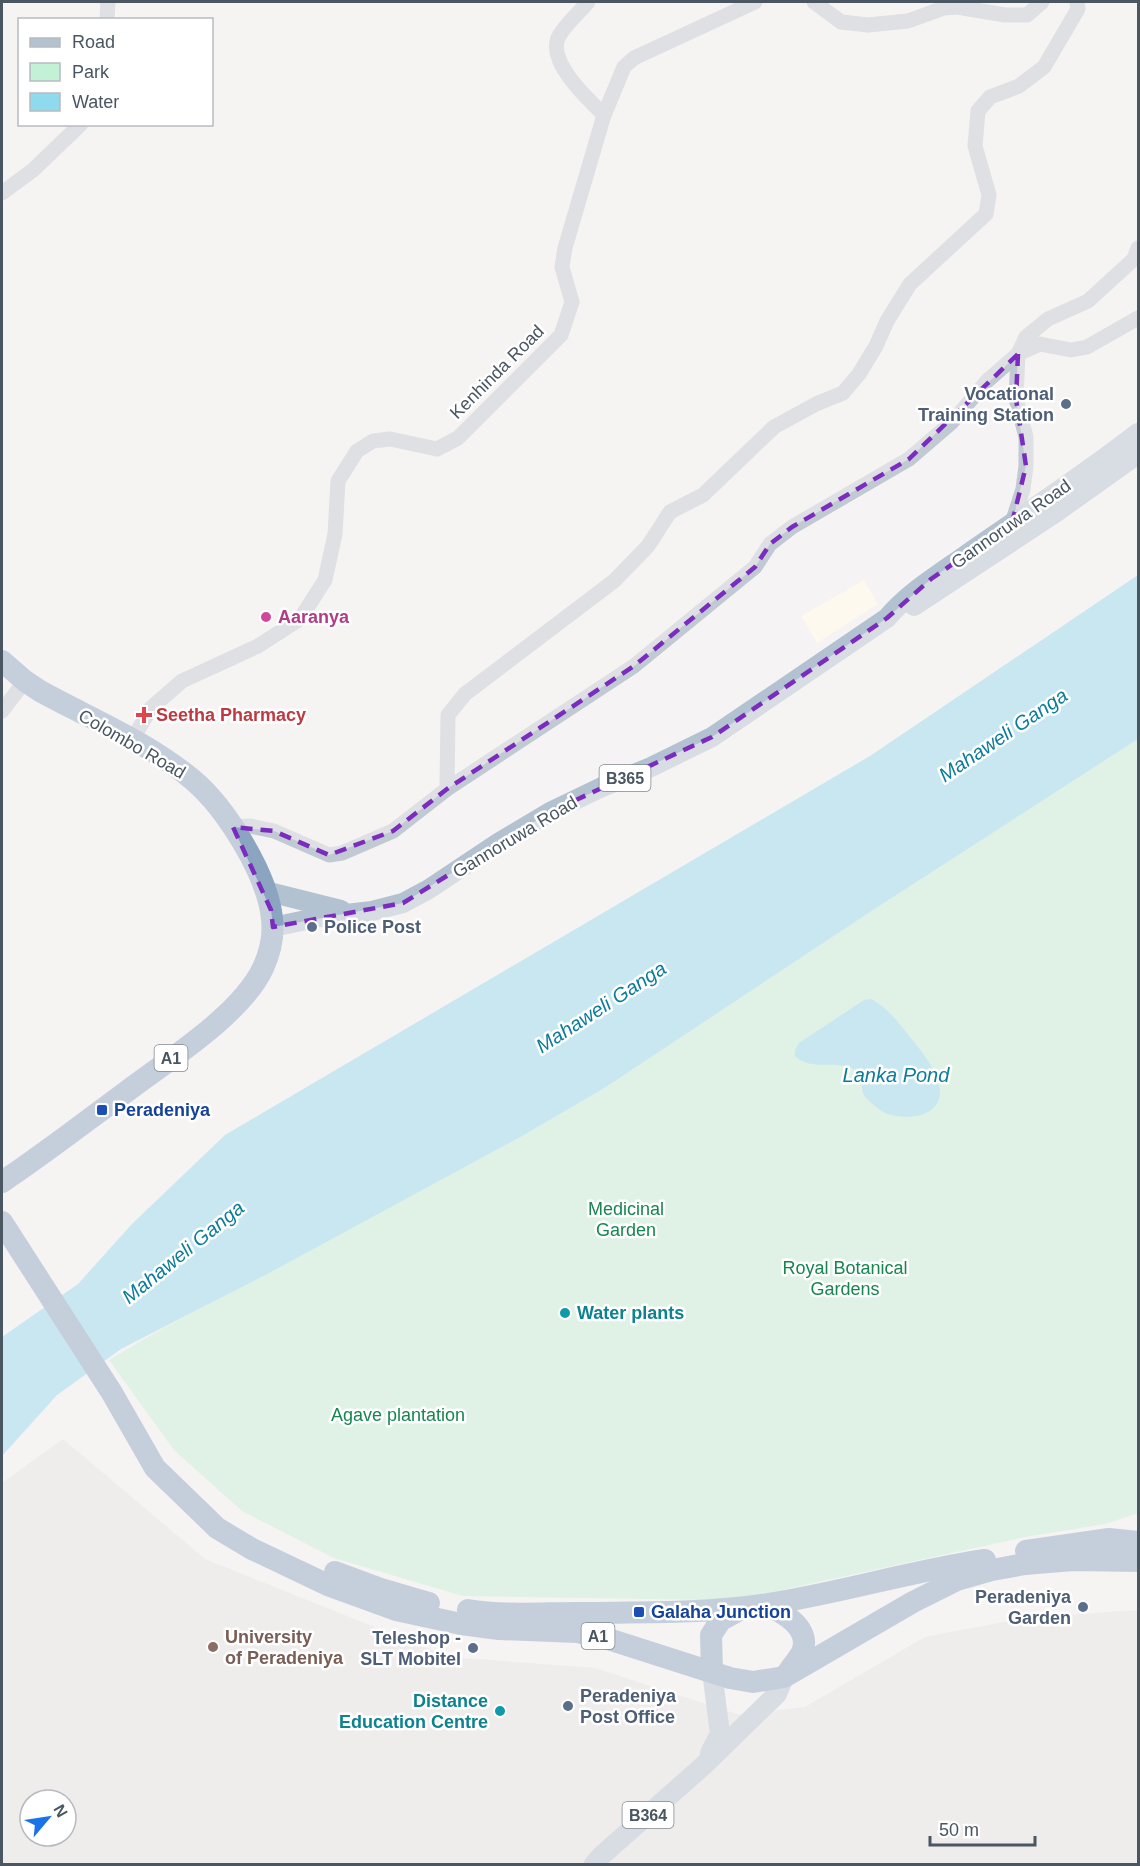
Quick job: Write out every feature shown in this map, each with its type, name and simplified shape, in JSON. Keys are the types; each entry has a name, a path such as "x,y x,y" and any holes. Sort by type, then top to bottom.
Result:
{"highway":[{"name":"Colombo Road","path":"2,661 25,681 132,740 194,780 218,804 233,826 265,891 273,927 269,953 259,976 227,1013 186,1047 2,1182"},
{"name":"A1","path":"2,1222 112,1393 156,1468 217,1528 283,1566 347,1593 396,1610 461,1624 499,1629 548,1630 596,1636 730,1678 753,1682 784,1677 913,1602 957,1580 1025,1564 1072,1560 1138,1561"},
{"name":"A1","path":"112,1393 164,1459 228,1519 287,1552 320,1567 435,1605 473,1611 509,1613 662,1612 754,1606 955,1564 1057,1546 1109,1539 1138,1542"},
{"path":"712,1671 711,1635 721,1620 754,1606 778,1609 795,1622 803,1638 802,1653 784,1677"}],"main road":[{"name":"Gannoruwa Road","path":"273,927 320,916 372,911 404,903 550,812 712,737 887,618 899,604 931,579 1096,465 1138,433"},
{"name":"Gannoruwa Road","path":"887,618 904,613 925,600 1138,454"},
{"name":"Gannoruwa Road","path":"265,891 353,912"},
{"name":"B364","path":"703,1766 720,1734 712,1671"},
{"name":"B364","path":"594,1864 703,1766 777,1694 784,1677"}],"street":[{"path":"107,18 108,2"},
{"path":"588,2 559,36 555,48 558,60 578,89 604,115 624,67 634,58 755,2"},
{"path":"814,2 841,22 868,25 908,21 944,8 1005,15 1028,15 1042,2"},
{"path":"447,789 448,715 465,694 614,581 648,546 670,512 703,495 774,427 816,404 843,393 859,374 910,284 986,214 989,195 975,146 978,111 990,97 1019,86 1044,67 1078,9 1077,2"},
{"name":"Kenhinda Road","path":"132,740 151,708 182,681 258,646 300,619 325,580 335,534 338,481 357,452 373,441 390,439 436,449 458,438 561,335 572,303 562,267 565,248 604,115"},
{"path":"2,193 33,170 79,126"},
{"path":"1012,523 1023,489 1026,466 1026,436 1016,399 1018,354 1026,337 1048,319 1088,301 1134,260 1138,248"},
{"path":"233,826 250,826 274,831 329,855 342,853 393,831 447,789 634,666 755,567 770,544 792,527 909,459 952,422 987,381 1018,354 1040,344 1071,350 1087,347 1138,318"},
{"path":"2,711 25,681"}],"highlighted area":[{"path":"1018,354 1016,399 1026,466 1012,523 931,579 887,618 712,737 550,812 403,903 273,927 271,910 233,827 274,831 329,855 393,831 447,789 634,666 755,567 770,544 792,527 909,459"}],"shaded area":[{"path":"864,580 878,604 817,643 801,616"},
{"name":"University of Peradeniya","path":"63,1439 205,1559 449,1657 595,1668 740,1715 805,1707 925,1637 1025,1618 1138,1610 1138,1864 2,1864 2,1483"}],"green space":[{"name":"Royal Botanical Gardens","path":"1138,739 1138,1513 1105,1524 1025,1537 749,1597 716,1600 463,1596 334,1558 242,1511 174,1450 109,1360 151,1335 524,1135 606,1087 870,912"}],"water":[{"name":"Mahaweli Ganga","path":"1138,575 1138,739 870,912 606,1087 524,1135 269,1273 121,1349 57,1395 2,1456 2,1337 78,1284 132,1224 225,1135 870,756"},
{"name":"Lanka Pond","path":"871,999 902,1026 924,1055 937,1078 940,1089 939,1100 933,1108 921,1115 903,1117 885,1113 864,1095 860,1074 856,1070 841,1065 816,1065 801,1061 795,1056 799,1043 864,1000"}],"place":[{"name":"Vocational Training Station","path":"1066,404"},
{"name":"Aaranya","path":"266,617"},
{"name":"Seetha Pharmacy","path":"144,715"},
{"name":"Police Post","path":"312,927"},
{"name":"Peradeniya","path":"102,1110"},
{"name":"Water plants","path":"565,1313"},
{"name":"Peradeniya Garden","path":"1083,1607"},
{"name":"Galaha Junction","path":"639,1612"},
{"name":"University of Peradeniya","path":"213,1647"},
{"name":"Teleshop - SLT Mobitel","path":"473,1648"},
{"name":"Peradeniya Post Office","path":"568,1706"},
{"name":"Distance Education Centre","path":"500,1711"}],"park label":[{"name":"Medicinal Garden","path":"626,1219"},
{"name":"Agave plantation","path":"398,1415"}]}
